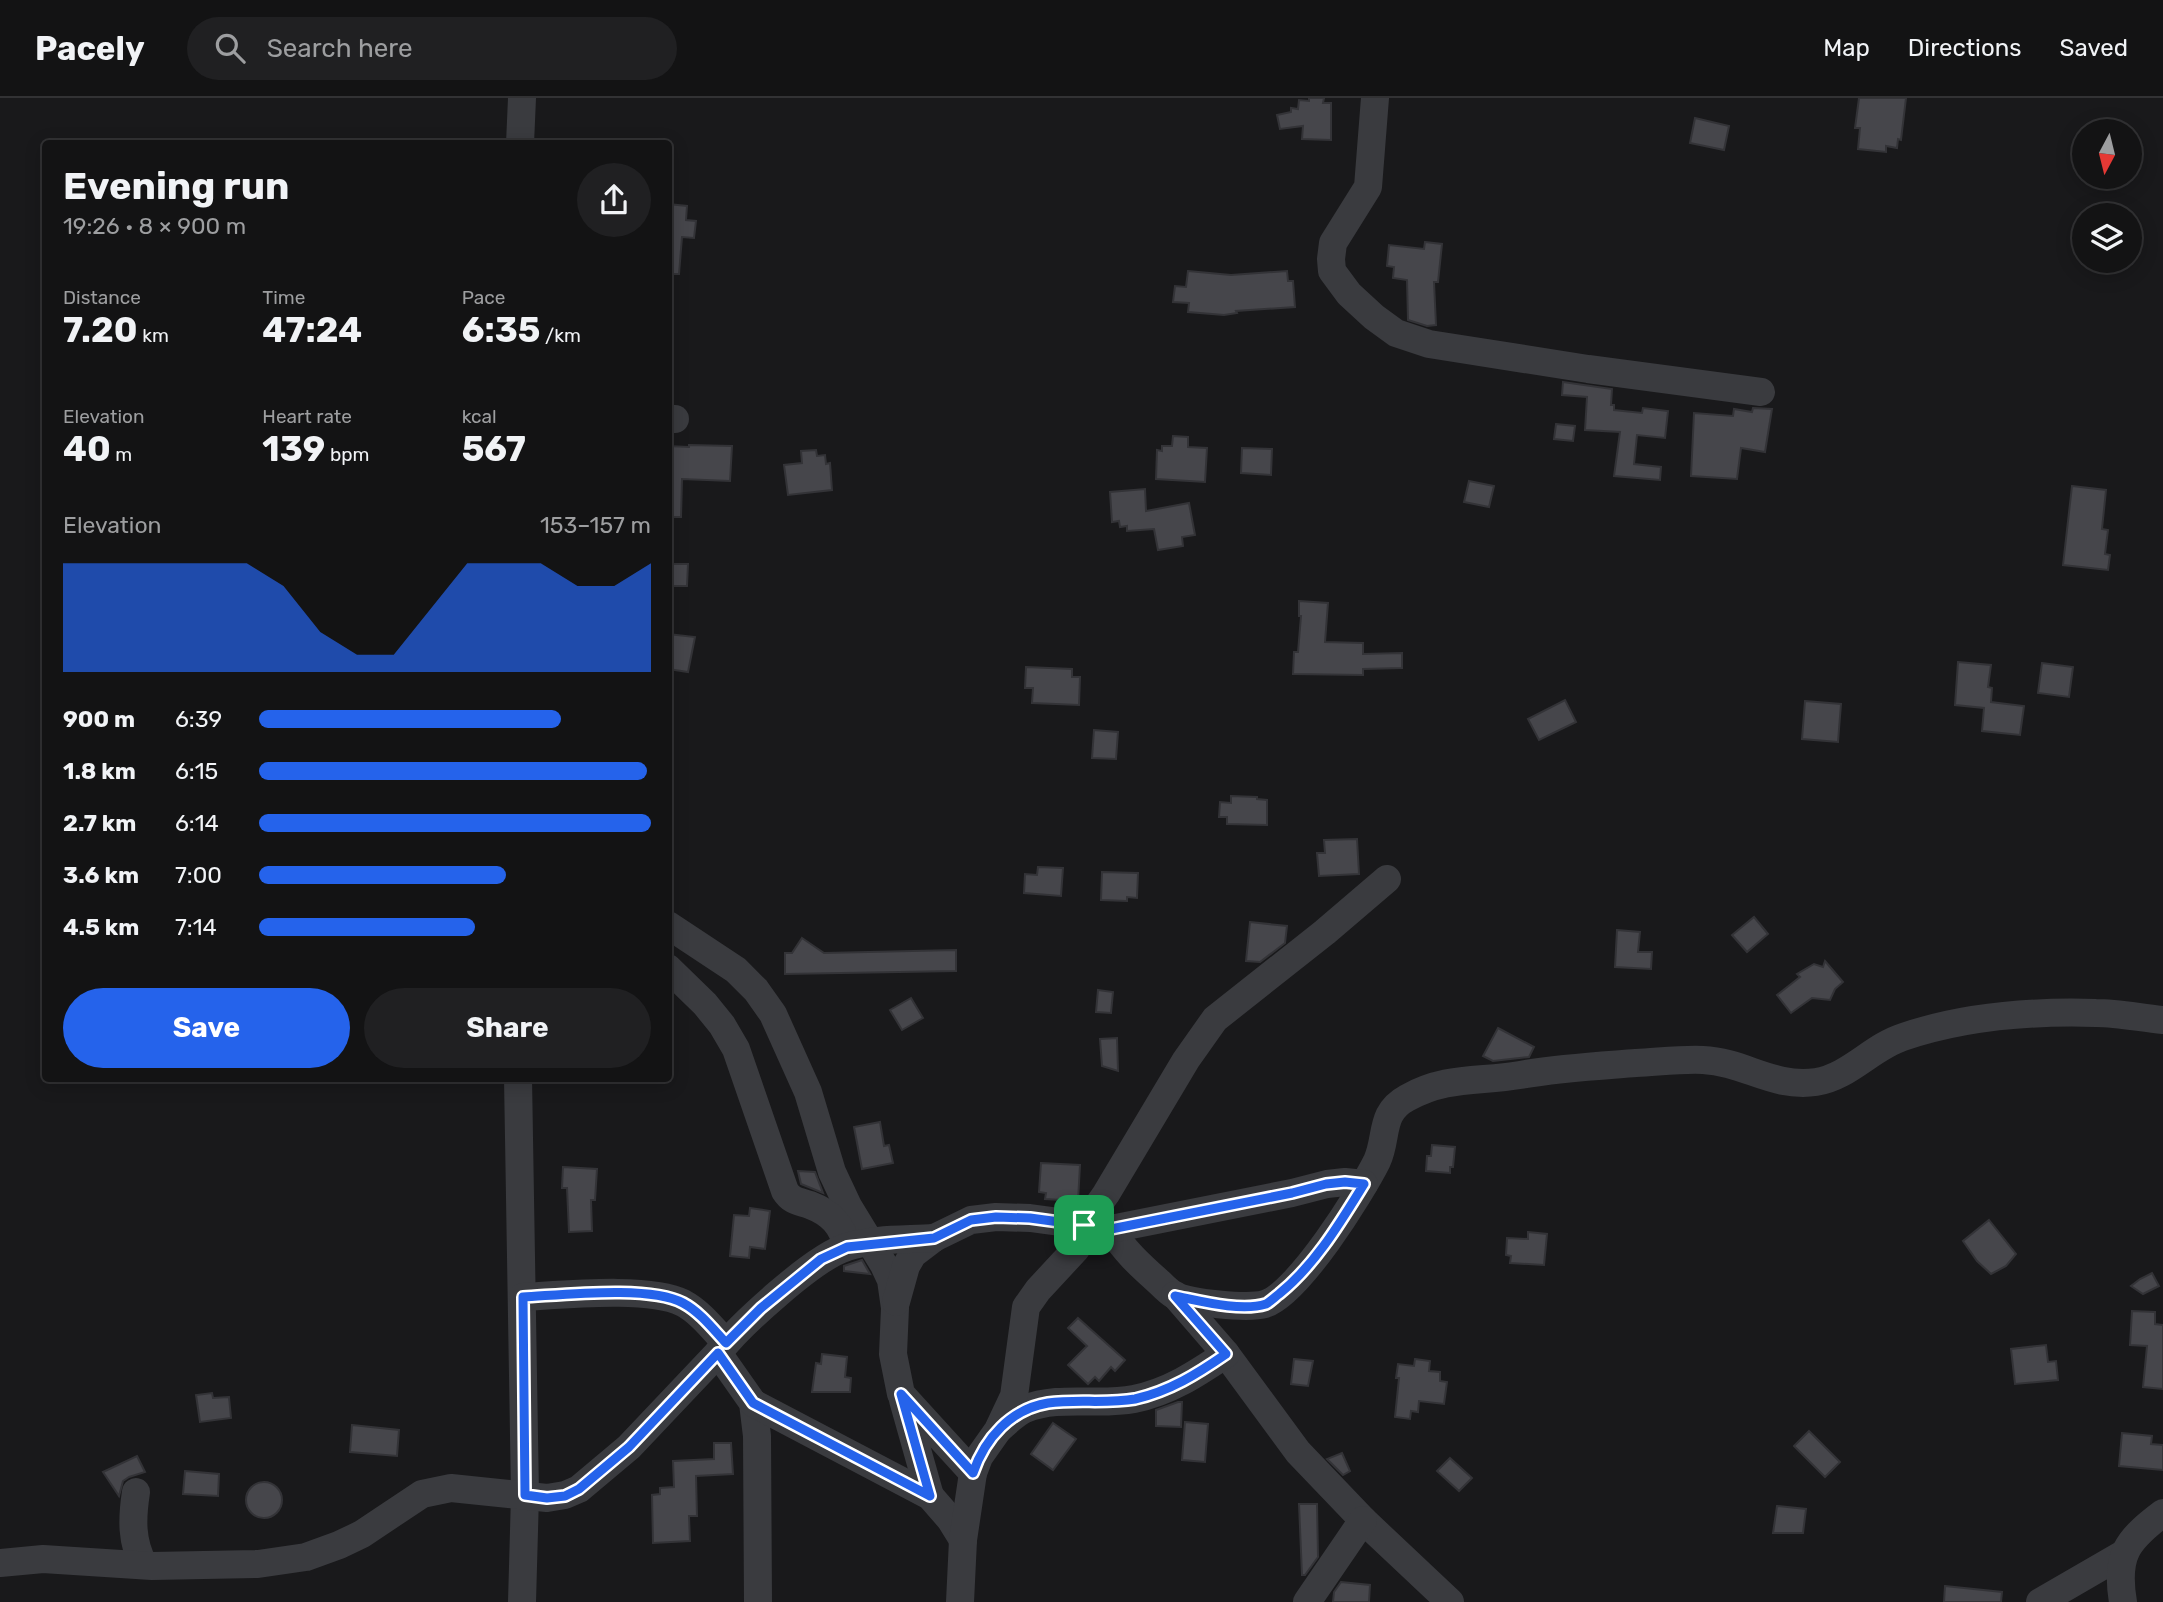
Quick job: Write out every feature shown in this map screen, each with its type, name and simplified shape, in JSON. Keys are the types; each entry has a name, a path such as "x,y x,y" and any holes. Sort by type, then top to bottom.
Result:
{"street":[{"path":"520,140 522,98"},
{"path":"1375,98 1368,187 1332,243 1331,259 1332,271 1349,293 1385,325 1396,333 1429,344 1761,392"},
{"path":"960,1602 963,1540 973,1473 979,1457 998,1430 1014,1396 1026,1307 1038,1290 1098,1227 1106,1194 1186,1060 1215,1018 1325,932 1387,879"},
{"path":"672,928 736,970 757,990 773,1014 808,1092 858,1245"},
{"path":"672,972 705,1004 736,1049 785,1191 796,1202 809,1205 831,1217 845,1234 884,1265 891,1280 895,1308 893,1354 901,1394 930,1496"},
{"path":"1175,1296 1245,1306 1267,1303 1295,1281 1335,1232 1364,1184 1379,1157 1389,1114 1404,1099 1433,1086 1469,1079 1599,1066 1705,1060 1738,1066 1773,1080 1818,1082 1840,1074 1899,1038 1941,1026 1999,1015 2100,1013 2163,1020"},
{"path":"517,1082 525,1495 522,1602"},
{"path":"895,1308 906,1266 920,1247 971,1220 996,1217 1030,1218 1098,1227 1292,1193 1326,1184 1364,1184"},
{"path":"1098,1227 1175,1296 1226,1354 1298,1452 1363,1520 1450,1602"},
{"path":"0,1563 43,1559 144,1566 258,1564 306,1557 362,1534 422,1494 451,1488 547,1498 565,1496 579,1489 629,1447 761,1308 821,1259 858,1245 934,1238"},
{"path":"523,1297 589,1293 663,1296 684,1303 707,1322 753,1403 757,1436 758,1602"},
{"path":"998,1430 1026,1409 1049,1403 1112,1402 1167,1390 1226,1354"},
{"path":"901,1394 973,1473"},
{"path":"753,1403 930,1496 950,1519 963,1540"},
{"path":"136,1492 134,1539 137,1554 144,1566"},
{"path":"2123,1602 2120,1584 2123,1554 2138,1532 2163,1513"},
{"path":"1307,1602 1363,1520"},
{"path":"2040,1602 2123,1554"}],"building":[{"path":"1309,98 1324,98 1323,103 1331,103 1331,140 1302,139 1303,126 1280,129 1277,115 1291,112 1291,108 1298,109 1299,100 1309,101"},
{"path":"1859,98 1906,98 1901,140 1898,139 1897,148 1886,146 1886,152 1858,149 1860,128 1855,128"},
{"path":"1695,118 1729,126 1724,150 1690,143"},
{"path":"672,204 687,206 686,220 696,221 694,238 682,237 679,274 672,274"},
{"path":"1425,242 1442,244 1438,282 1434,282 1436,325 1427,326 1408,320 1407,280 1393,278 1394,267 1387,266 1389,245 1424,249"},
{"path":"1188,271 1231,275 1287,271 1288,281 1293,281 1295,307 1236,311 1237,313 1224,315 1188,312 1189,303 1173,302 1175,286 1186,287"},
{"path":"1563,382 1612,389 1611,405 1614,405 1614,410 1642,413 1643,408 1668,411 1665,438 1637,435 1634,464 1661,467 1660,480 1614,476 1620,432 1585,430 1587,397 1562,395"},
{"path":"1753,408 1772,409 1765,452 1741,448 1737,479 1691,476 1694,413 1733,416 1734,409 1752,412"},
{"path":"1556,424 1575,426 1573,441 1554,439"},
{"path":"1173,436 1188,437 1188,447 1207,448 1205,482 1156,479 1157,450 1162,451 1162,446 1172,446"},
{"path":"672,446 732,446 730,481 682,479 681,517 672,517"},
{"path":"1242,448 1272,449 1271,475 1241,473"},
{"path":"816,450 817,456 825,455 826,464 830,463 832,490 788,495 784,465 802,463 801,451"},
{"path":"1469,481 1494,486 1489,507 1464,502"},
{"path":"2072,486 2106,490 2102,529 2108,530 2105,554 2110,555 2108,570 2063,565"},
{"path":"1145,489 1146,511 1189,503 1195,535 1182,537 1183,546 1158,550 1154,529 1127,531 1127,526 1120,527 1119,521 1112,522 1110,492"},
{"path":"673,564 688,564 687,586 673,586"},
{"path":"1299,601 1328,603 1325,642 1363,643 1363,654 1402,653 1402,668 1363,669 1363,675 1293,674 1301,616"},
{"path":"672,634 695,637 688,672 672,670"},
{"path":"1958,662 1991,665 1988,687 1992,688 1991,702 2024,706 2020,735 1982,731 1984,708 1955,705"},
{"path":"2042,663 2073,667 2069,697 2038,693"},
{"path":"1026,667 1072,669 1072,677 1080,677 1079,705 1032,703 1033,688 1025,688"},
{"path":"1565,700 1576,722 1539,740 1528,719"},
{"path":"1805,701 1841,704 1838,742 1802,739"},
{"path":"1094,730 1118,732 1116,759 1092,758"},
{"path":"1231,796 1267,800 1267,825 1227,824 1227,817 1219,817 1220,802 1231,803"},
{"path":"1357,839 1359,874 1319,876 1317,853 1325,853 1324,840"},
{"path":"1038,867 1063,868 1061,896 1024,893 1025,874 1037,875"},
{"path":"1102,872 1138,873 1137,898 1127,897 1127,901 1101,900"},
{"path":"1754,917 1768,934 1747,952 1732,935"},
{"path":"1250,922 1287,926 1285,943 1260,962 1246,961"},
{"path":"1617,930 1640,932 1638,952 1652,952 1651,969 1615,967"},
{"path":"802,938 824,953 956,950 956,971 785,974 785,953 792,953"},
{"path":"1825,961 1843,982 1835,989 1830,1000 1812,998 1791,1013 1777,995 1800,977 1797,974 1814,964 1823,967"},
{"path":"1098,990 1113,992 1111,1013 1096,1012"},
{"path":"911,998 923,1018 902,1030 890,1010"},
{"path":"1498,1028 1534,1047 1529,1057 1493,1061 1483,1056"},
{"path":"1117,1038 1118,1071 1102,1066 1100,1039"},
{"path":"880,1122 884,1146 889,1145 893,1163 862,1169 854,1127"},
{"path":"1432,1145 1455,1147 1450,1173 1426,1171 1427,1156 1431,1156"},
{"path":"1041,1163 1080,1165 1078,1201 1045,1199 1046,1193 1039,1192"},
{"path":"563,1167 597,1169 595,1200 591,1200 592,1231 569,1232 567,1188 562,1188"},
{"path":"798,1171 815,1172 823,1193 801,1184"},
{"path":"750,1208 770,1211 765,1249 750,1247 749,1258 730,1256 734,1215 749,1216"},
{"path":"1989,1220 2016,1254 2006,1266 1991,1274 1977,1261 1963,1241"},
{"path":"1528,1232 1547,1234 1544,1265 1510,1263 1511,1256 1506,1255 1507,1238 1528,1239"},
{"path":"862,1260 870,1274 844,1271 844,1266"},
{"path":"2152,1273 2159,1286 2143,1294 2131,1286 2140,1279"},
{"path":"2132,1311 2155,1312 2155,1324 2163,1325 2163,1389 2143,1387 2147,1346 2130,1345"},
{"path":"1078,1318 1125,1360 1115,1371 1111,1367 1099,1381 1095,1377 1088,1384 1068,1365 1087,1346 1068,1328"},
{"path":"2046,1345 2048,1362 2056,1361 2058,1380 2015,1384 2011,1349"},
{"path":"822,1354 847,1357 845,1377 851,1378 850,1392 812,1392 816,1363 821,1364"},
{"path":"1294,1359 1313,1361 1308,1386 1291,1384"},
{"path":"1415,1359 1430,1361 1429,1371 1440,1372 1440,1381 1447,1382 1444,1404 1419,1401 1418,1412 1411,1411 1410,1419 1395,1417 1398,1364 1414,1366"},
{"path":"212,1393 213,1398 229,1397 231,1418 200,1422 196,1395"},
{"path":"1182,1402 1181,1427 1156,1426 1156,1410"},
{"path":"1185,1422 1208,1424 1205,1462 1182,1460"},
{"path":"1053,1423 1076,1439 1053,1470 1031,1454"},
{"path":"352,1425 399,1430 397,1456 350,1452"},
{"path":"1809,1431 1840,1462 1825,1477 1794,1446"},
{"path":"2122,1433 2152,1436 2151,1444 2163,1445 2163,1470 2119,1466"},
{"path":"714,1443 731,1443 733,1474 696,1476 697,1516 689,1516 690,1541 653,1543 652,1495 660,1494 660,1488 674,1487 673,1461 714,1459"},
{"path":"1342,1453 1350,1471 1343,1475 1327,1459"},
{"path":"137,1456 145,1472 123,1481 119,1496 103,1472"},
{"path":"1450,1458 1472,1478 1459,1491 1437,1471"},
{"path":"185,1471 219,1474 218,1496 183,1494"},
{"path":"264,1482 277,1487 282,1500 277,1513 264,1518 251,1513 246,1500 251,1487"},
{"path":"1299,1504 1317,1504 1318,1557 1305,1575 1302,1575"},
{"path":"1777,1506 1806,1509 1803,1533 1773,1533"},
{"path":"1341,1582 1370,1585 1369,1602 1333,1602 1334,1592"},
{"path":"1945,1586 2002,1592 2001,1602 1944,1602"}],"route":[{"path":"1326,1184 1364,1184 1335,1232 1295,1281 1267,1303 1245,1306 1175,1296 1226,1354 1167,1390 1135,1399 1049,1403 1026,1409 998,1430 979,1457 973,1473 901,1394 930,1496 753,1403 718,1353 629,1447 579,1489 565,1496 547,1498 525,1495 523,1297 589,1293 663,1296 684,1303 707,1322 726,1343 761,1308 821,1259 847,1247 934,1238 971,1220 996,1217 1084,1225 1111,1229 1326,1184"}]}
